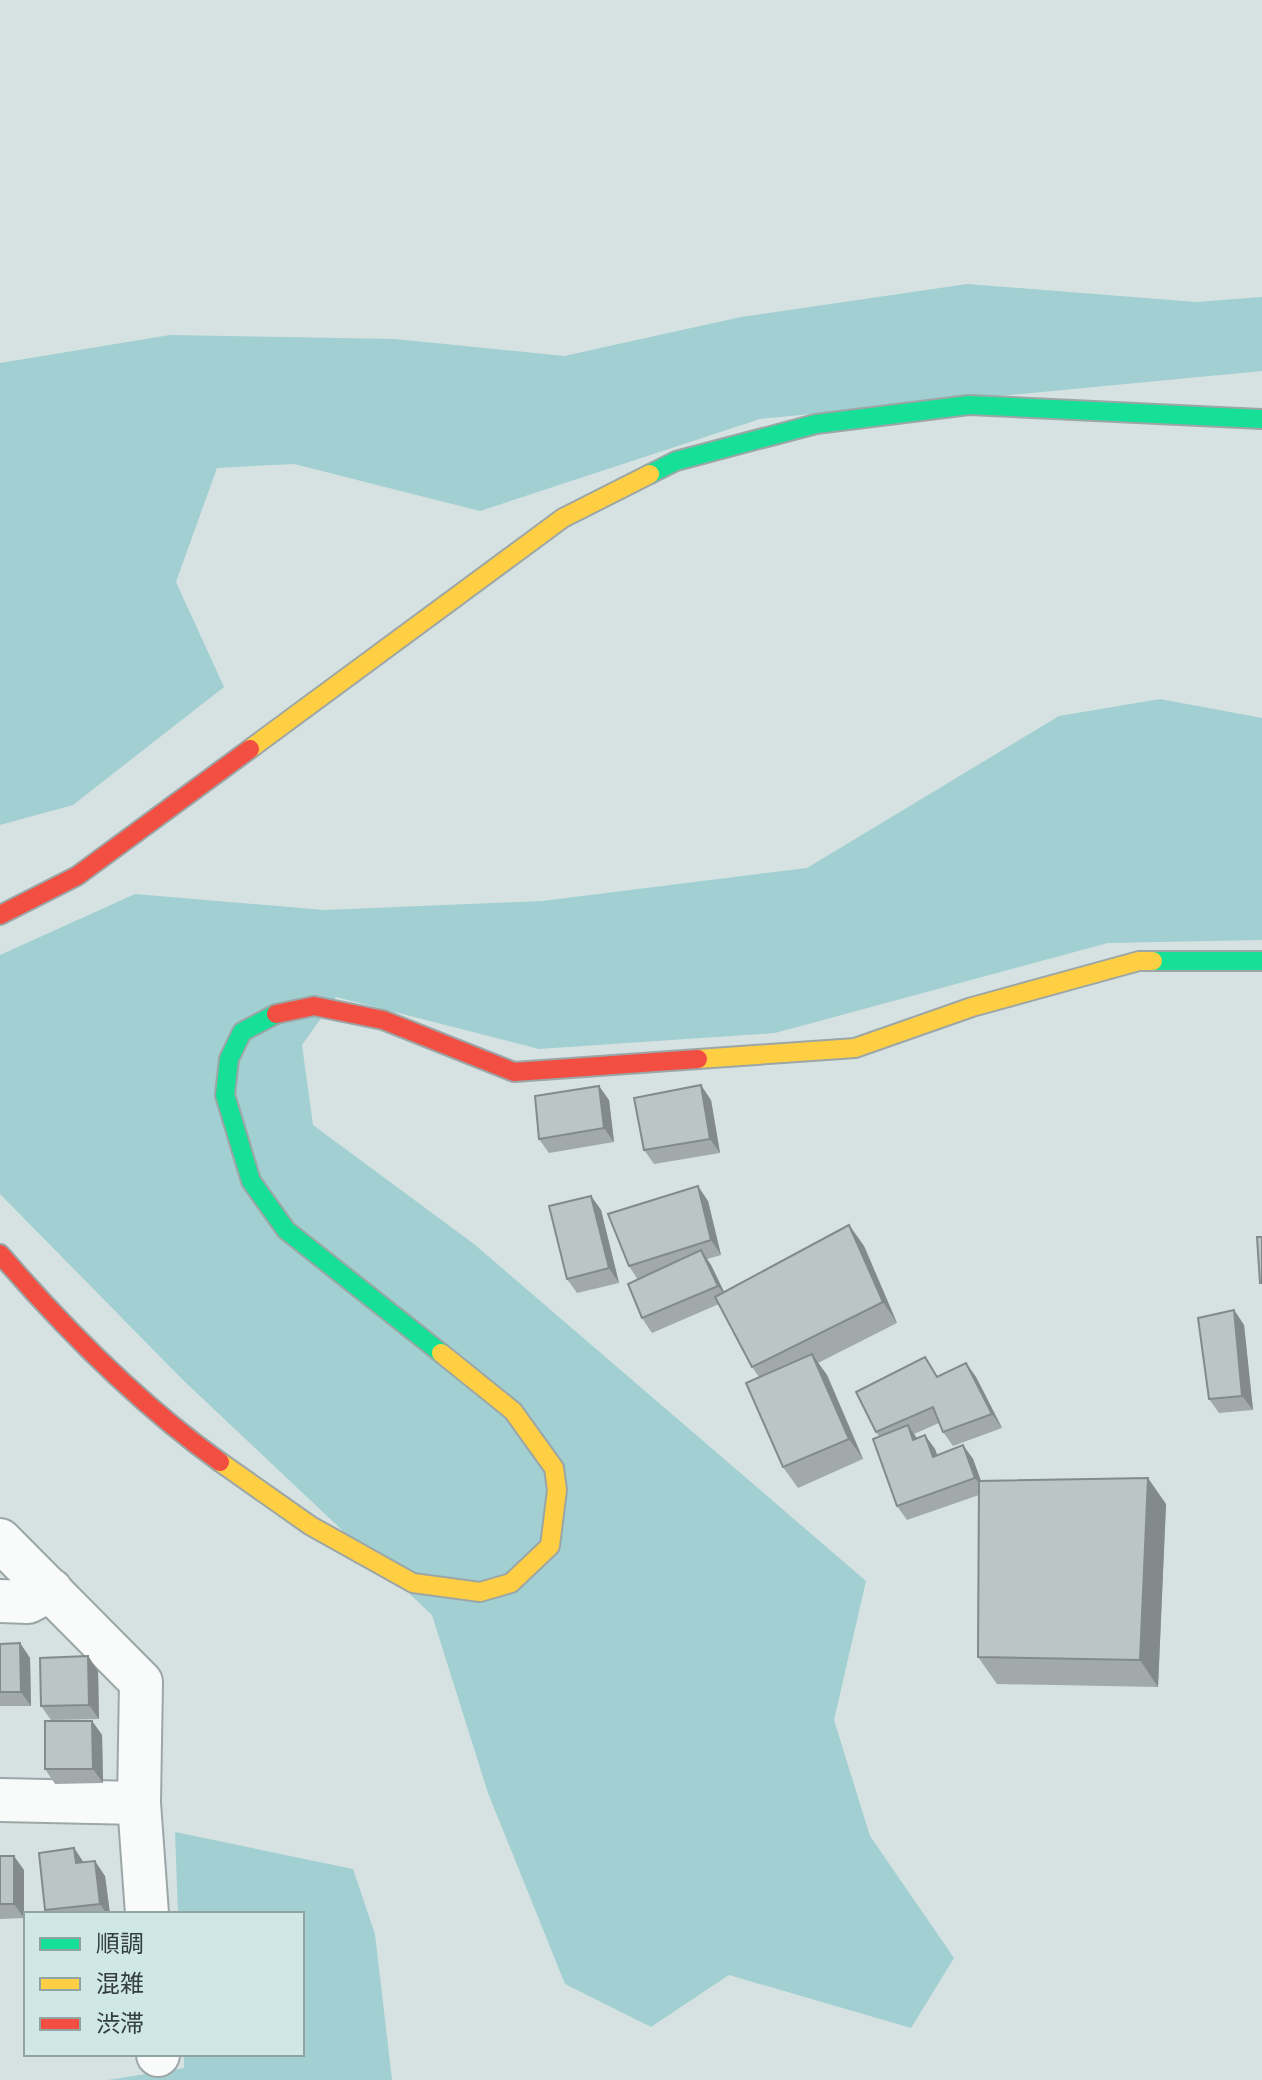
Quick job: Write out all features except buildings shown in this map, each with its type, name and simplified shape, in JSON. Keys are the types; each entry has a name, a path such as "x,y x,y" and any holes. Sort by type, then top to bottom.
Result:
{"street":[{"path":"0,915 77,876 563,518 676,461 816,424 969,405 1262,419"},
{"path":"0,1254 94,1354 196,1445 311,1526 413,1583 480,1592 511,1583 550,1546 557,1490 554,1468 513,1411 286,1230 251,1181 225,1095 229,1059 242,1032 270,1015 314,1006 383,1020 514,1072 732,1057 855,1048 972,1007 1139,961 1262,961"},
{"path":"0,1540 141,1682 139,1803 147,1912"},
{"path":"0,1601 28,1602 51,1590"},
{"path":"0,1800 139,1803"}],"shaded area":[{"path":"967,284 1196,302 1262,297 1262,371 760,419 480,511 294,464 217,468 176,582 224,687 73,805 0,825 0,363 170,335 395,339 564,356 741,317"},
{"path":"1160,699 1262,718 1262,940 1108,943 775,1033 539,1049 336,997 302,1045 313,1125 474,1244 866,1581 834,1720 870,1836 954,1958 911,2028 729,1975 651,2027 565,1984 488,1793 432,1615 183,1380 0,1194 0,955 135,894 325,910 542,901 807,868 1059,716"},
{"path":"175,1832 353,1869 375,1934 392,2080 108,2080 184,2068 184,2056 304,2056 304,1912 178,1912"}],"traffic: fast":[{"path":"650,474 676,461 816,424 969,405 1262,419"},
{"path":"1153,961 1262,961"},
{"path":"276,1014 242,1032 229,1059 225,1095 251,1181 286,1230 441,1353"}],"traffic: slow":[{"path":"250,749 563,518 650,474"},
{"path":"698,1059 855,1048 972,1007 1139,961 1153,961"},
{"path":"220,1462 311,1526 413,1583 480,1592 511,1583 550,1546 557,1490 554,1468 513,1411 441,1353"}],"traffic: jam":[{"path":"0,915 77,876 250,749"},
{"path":"276,1014 314,1006 383,1020 514,1072 698,1059"},
{"path":"0,1254 104,1364 161,1416 220,1462"}]}
